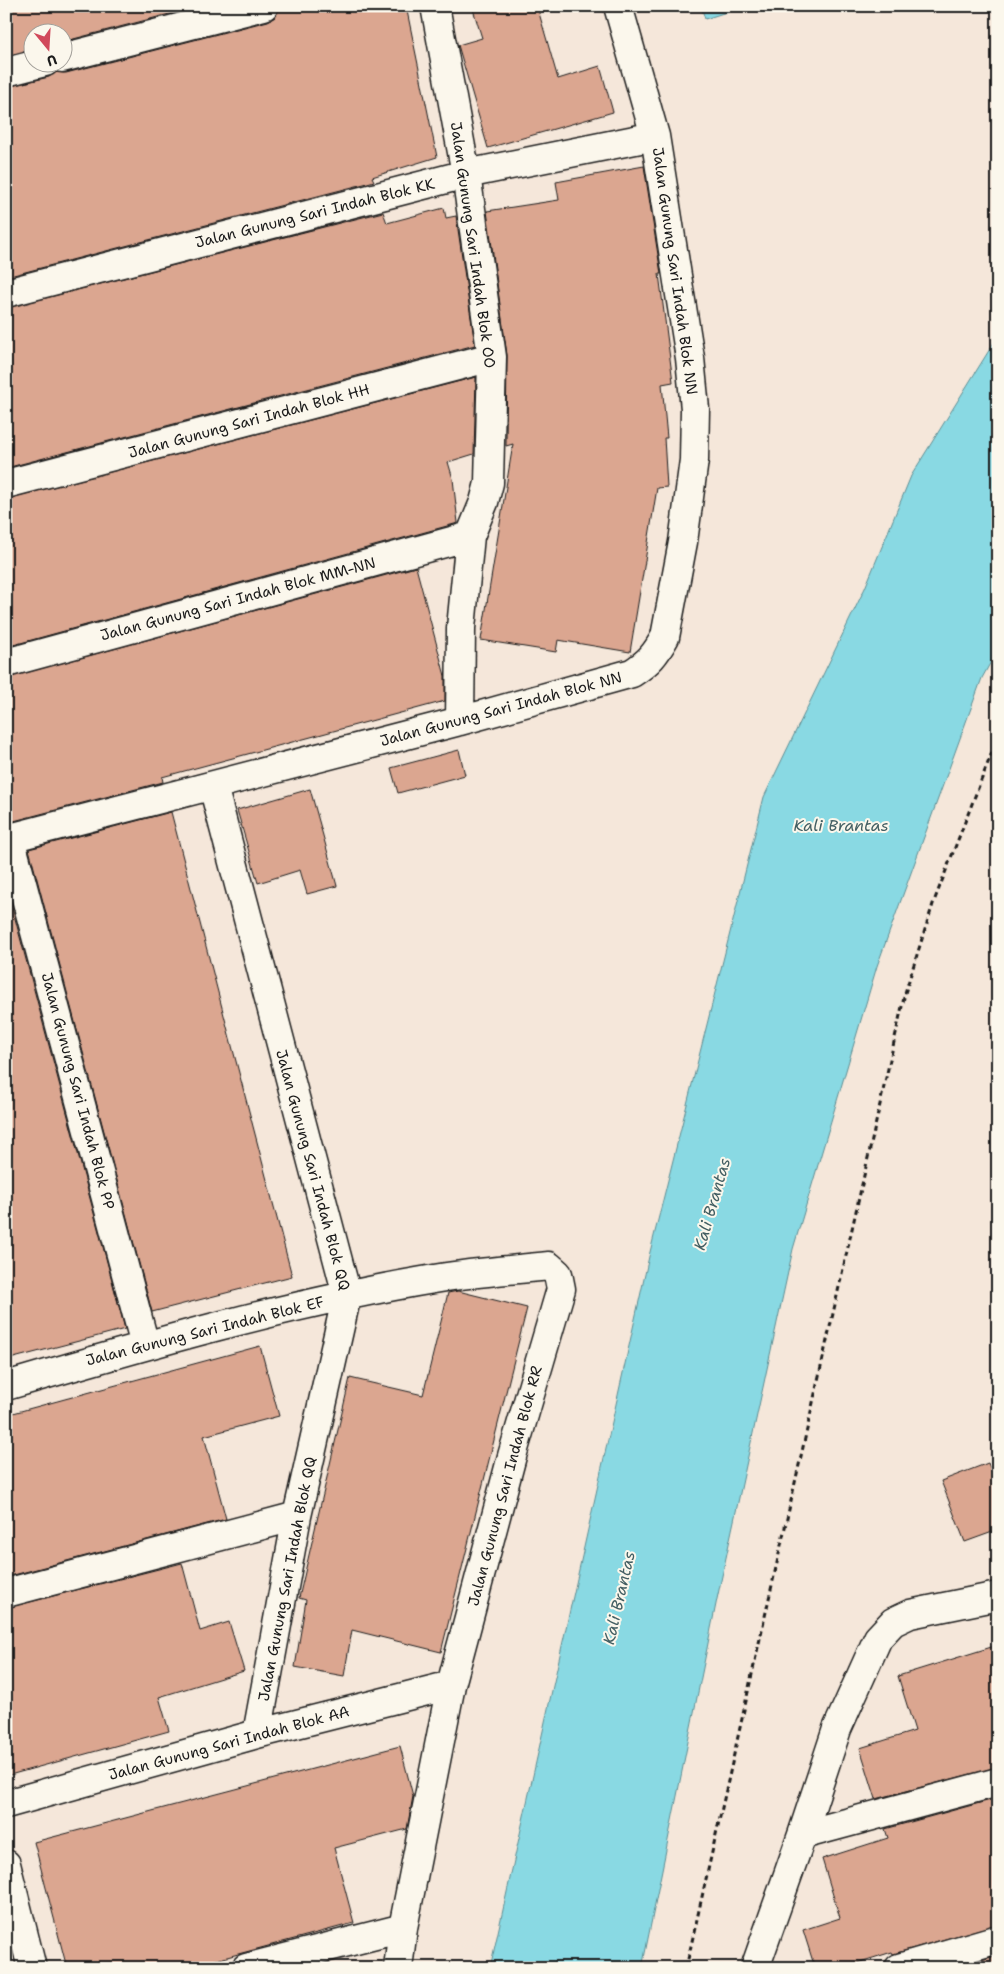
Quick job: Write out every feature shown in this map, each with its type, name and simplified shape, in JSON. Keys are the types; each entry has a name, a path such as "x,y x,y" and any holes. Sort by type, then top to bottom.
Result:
{"street":[{"path":"72,55 264,6"},
{"name":"Jalan Gunung Sari Indah Blok OO","path":"435,6 466,174 492,357 489,482 484,502 470,536 461,628 460,721"},
{"name":"Jalan Gunung Sari Indah Blok NN","path":"8,839 460,721 632,673 650,662 665,638 683,542 694,460 695,409 690,358 655,136 618,6"},
{"path":"6,72 22,68"},
{"name":"Jalan Gunung Sari Indah Blok KK","path":"6,293 466,174 655,136"},
{"name":"Jalan Gunung Sari Indah Blok HH","path":"6,484 492,357"},
{"name":"Jalan Gunung Sari Indah Blok MM-NN","path":"6,663 470,536"},
{"name":"Jalan Gunung Sari Indah Blok QQ","path":"213,786 347,1295 297,1516 257,1734"},
{"name":"Jalan Gunung Sari Indah Blok PP","path":"8,839 145,1345"},
{"name":"Jalan Gunung Sari Indah Blok EF","path":"6,1386 145,1345 347,1295 442,1278 549,1266 558,1279"},
{"name":"Jalan Gunung Sari Indah Blok RR","path":"398,1968 403,1928 451,1685 558,1279"},
{"path":"6,1593 297,1516"},
{"path":"755,1968 802,1835 836,1729 878,1638 893,1622 910,1614 998,1596"},
{"name":"Jalan Gunung Sari Indah Blok AA","path":"6,1804 257,1734 451,1685"},
{"path":"802,1835 998,1782"},
{"path":"6,1864 32,1968"},
{"path":"246,1968 403,1928"},
{"path":"899,1968 998,1939"}],"path":[{"path":"686,1968 906,993 933,904 998,737"}],"water":[{"path":"701,6 745,6 705,19"},
{"name":"Kali Brantas","path":"998,336 998,649 982,678 877,966 793,1249 717,1599 642,1968 490,1968 650,1252 764,797 865,588 911,476"}],"building":[{"path":"6,6 200,6 72,39 72,22 22,22 22,52 6,56"},
{"path":"279,6 406,6 437,157 372,177 374,181 364,184 6,277 6,87 49,77 56,72 72,72 268,21 275,17"},
{"path":"472,6 537,6 558,79 600,66 613,112 488,148 458,45 482,38"},
{"path":"644,166 661,274 659,274 673,382 662,384 667,438 664,438 667,487 657,488 630,652 558,640 556,652 481,640 513,444 506,446 507,355 487,211 559,200 556,182"},
{"path":"444,208 446,218 456,216 475,345 6,468 6,308 383,212 387,223"},
{"path":"476,377 474,454 448,462 453,479 458,523 6,647 6,499"},
{"path":"416,567 445,676 445,701 162,777 163,782 6,823 6,678"},
{"path":"459,750 465,775 398,793 391,768"},
{"path":"310,789 337,886 307,894 300,870 258,883 237,810"},
{"path":"171,812 292,1276 152,1312 29,849"},
{"path":"6,885 125,1329 6,1360"},
{"path":"458,1291 527,1308 441,1652 352,1630 344,1676 295,1667 306,1600 299,1598 350,1378 423,1395 448,1293"},
{"path":"260,1346 279,1416 204,1436 226,1519 6,1577 6,1415"},
{"path":"988,1463 998,1487 998,1530 965,1542 941,1481"},
{"path":"182,1563 200,1631 229,1622 244,1671 159,1697 169,1731 6,1776 6,1608"},
{"path":"998,1645 998,1767 876,1799 860,1748 915,1731 898,1676"},
{"path":"400,1746 413,1796 407,1829 334,1848 354,1923 186,1968 67,1968 34,1842"},
{"path":"998,1798 998,1924 893,1954 892,1952 841,1968 815,1968 803,1930 840,1918 822,1859 888,1838 885,1829"},
{"path":"998,1955 998,1968 955,1968"}]}
